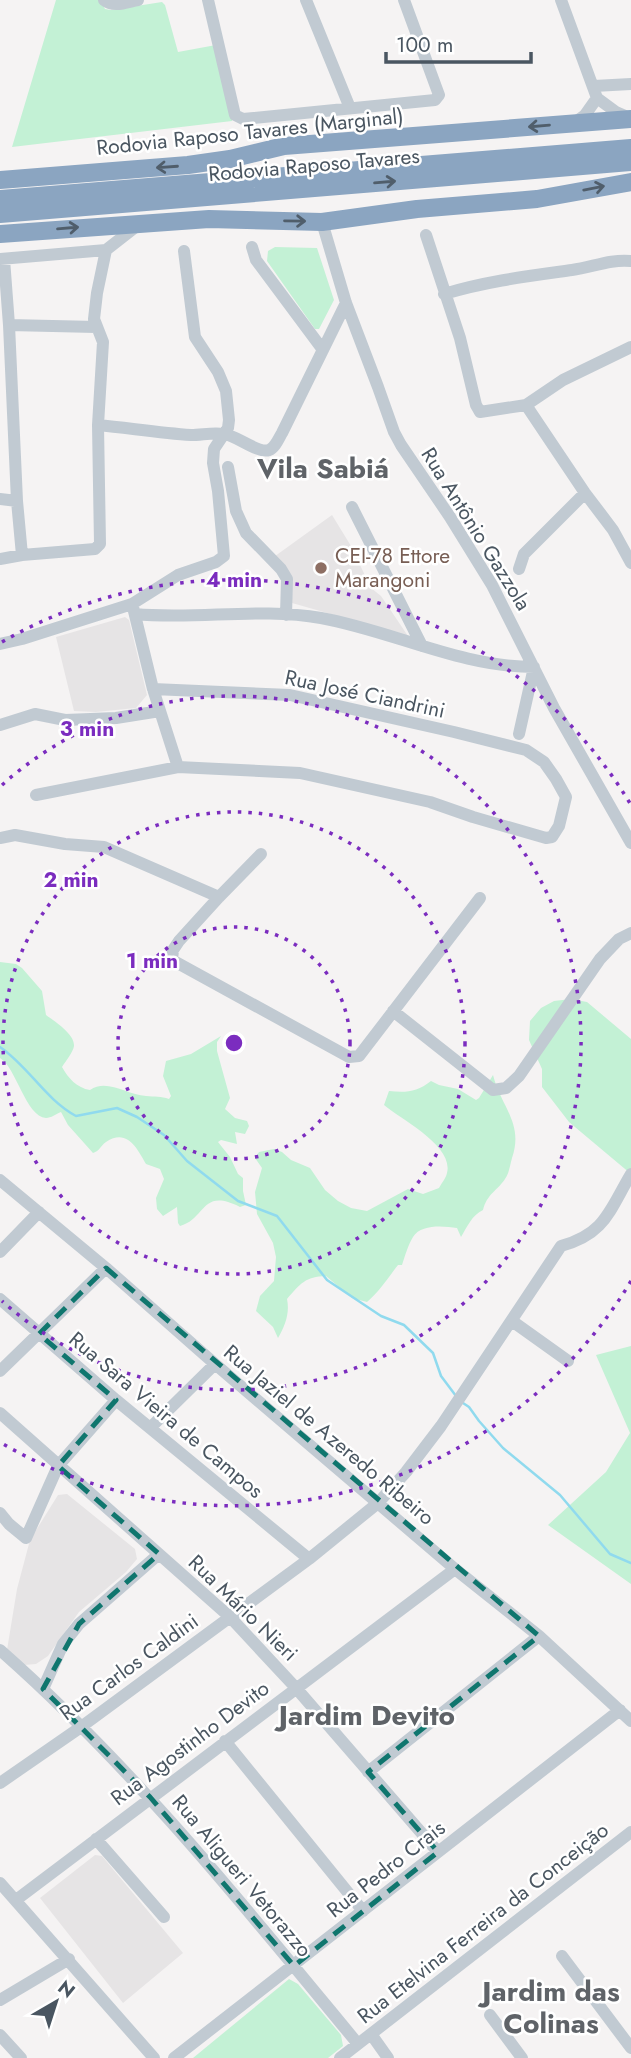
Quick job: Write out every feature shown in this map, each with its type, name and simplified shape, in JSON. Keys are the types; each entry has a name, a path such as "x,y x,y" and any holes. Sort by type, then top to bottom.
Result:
{"highway":[{"name":"Rodovia Raposo Tavares (Marginal)","path":"0,180 188,165 230,159 284,146 631,119"},
{"name":"Rodovia Raposo Tavares","path":"0,199 631,148"},
{"name":"Rodovia Raposo Tavares","path":"0,214 631,162"},
{"path":"0,234 208,219 322,222 417,209 537,199 631,183"}],"street":[{"path":"104,0 116,5 138,0"},
{"path":"208,0 237,117 243,119 438,98 404,0"},
{"path":"306,0 350,108"},
{"path":"561,0 596,92 616,111 631,119"},
{"path":"596,92 631,84"},
{"path":"574,123 585,115 596,92"},
{"name":"Rua Antônio Gazzola","path":"322,222 345,303 394,432 468,544 507,613 554,708 631,843"},
{"path":"22,555 6,412 9,325 2,259 106,250 139,225"},
{"path":"426,235 460,338 477,409 485,412 527,405 563,380 631,347"},
{"path":"253,247 256,260 323,350"},
{"path":"0,559 99,548 98,425 103,342 94,318 106,250"},
{"path":"133,609 178,575 216,562 224,556 213,463 214,449 224,434 229,419 226,391 218,372 195,337 184,251"},
{"path":"444,294 475,284 577,269 602,261 631,261"},
{"path":"98,425 192,435 224,434 265,451 272,449 308,382 345,303"},
{"path":"9,325 96,327"},
{"path":"527,405 613,530 631,563"},
{"path":"228,467 236,511 246,533 281,569 287,579 286,615"},
{"path":"519,569 524,554 585,492"},
{"path":"0,499 17,501"},
{"path":"352,507 422,646"},
{"path":"133,609 153,690 177,768"},
{"path":"0,644 133,609 321,618 484,663 534,667 519,734 511,747"},
{"name":"Rua José Ciandrini","path":"153,690 290,695 526,750"},
{"path":"0,724 35,714 65,720 116,718 160,711"},
{"path":"36,795 177,768 300,773 430,802 545,838 552,836 559,826 566,797 544,762 526,750 519,734"},
{"path":"0,838 15,835 65,844 104,847 219,897"},
{"path":"261,854 179,941 173,950 172,960 349,1057 359,1056 480,898"},
{"path":"393,1011 493,1090 506,1088 519,1076 600,958 619,939 631,933"},
{"name":"Rua Carlos Caldini","path":"0,1783 81,1727 309,1559 379,1503 426,1447 561,1246 580,1240 600,1226 631,1174"},
{"name":"Rua Jaziel de Azeredo Ribeiro","path":"0,1180 455,1569 539,1636 631,1721"},
{"path":"0,1252 39,1212"},
{"path":"0,1371 106,1268"},
{"name":"Rua Sara Vieira de Campos","path":"0,1299 116,1400 309,1559"},
{"path":"512,1321 568,1361"},
{"path":"150,1428 215,1364"},
{"path":"0,1513 26,1538 58,1466 116,1400"},
{"name":"Rua Mário Nieri","path":"0,1413 230,1617 296,1688 438,1852"},
{"path":"43,1689 63,1644 79,1624 159,1554"},
{"name":"Rua Agostinho Devito","path":"16,1900 455,1569"},
{"path":"368,1772 539,1636"},
{"name":"Rua Aligueri Vetorazzo","path":"0,1650 43,1689 150,1797 358,2044"},
{"name":"Rua Pedro Crais","path":"174,2058 620,1710"},
{"path":"225,1741 363,1911"},
{"name":"Rua Etelvina Ferreira da Conceição","path":"340,2058 631,1832"},
{"path":"96,1839 164,1917"},
{"path":"0,1882 154,2058"},
{"path":"562,1956 631,2048"},
{"path":"0,2000 69,1959"},
{"path":"490,2015 522,2058"},
{"path":"0,2035 21,2058"},
{"path":"370,2035 388,2058"}],"highlighted area":[{"path":"106,1268 539,1636 368,1772 438,1852 294,1966 150,1797 43,1689 79,1624 159,1554 58,1466 116,1400 39,1334"}],"shaded area":[{"name":"CEI-78 Ettore Marangoni","path":"332,515 351,546 371,588 381,596 408,636 292,603 271,559"},
{"path":"125,617 129,620 147,695 136,708 74,711 56,637"},
{"path":"67,1494 135,1549 137,1559 126,1572 79,1612 48,1656 36,1664 24,1665 7,1650 17,1589 30,1540 58,1495"},
{"path":"95,1855 102,1856 183,1953 123,2003 40,1898"}],"green space":[{"path":"56,0 100,0 105,9 111,10 162,2 178,52 216,45 233,113 232,121 12,147"},
{"path":"275,247 317,248 334,300 319,329 315,329 267,261 268,251"},
{"path":"0,962 16,964 22,968 42,991 46,1015 63,1028 73,1041 72,1051 62,1067 73,1082 85,1089 110,1086 139,1095 169,1099 171,1096 163,1076 166,1061 191,1054 221,1036 217,1042 217,1051 230,1098 225,1109 235,1118 247,1121 249,1126 245,1134 235,1132 237,1144 221,1140 218,1142 243,1178 246,1205 240,1207 227,1202 211,1202 180,1226 177,1207 163,1216 157,1209 156,1198 164,1179 160,1169 146,1164 130,1142 120,1137 113,1138 93,1153 68,1125 61,1112 52,1117 39,1116 27,1101 6,1063 0,1058"},
{"path":"571,999 587,1002 631,1039 631,1174 569,1122 542,1087 542,1069 529,1040 530,1021 541,1008 554,1001"},
{"path":"493,1075 510,1115 515,1146 506,1177 461,1237 457,1228 433,1227 421,1230 413,1237 402,1265 398,1265 367,1302 352,1298 326,1276 308,1279 287,1299 286,1319 278,1338 273,1327 256,1311 260,1296 274,1281 276,1257 273,1243 257,1214 255,1192 262,1168 255,1158 259,1152 274,1149 310,1168 325,1190 351,1208 367,1211 408,1189 423,1194 439,1188 446,1175 447,1163 443,1153 425,1134 384,1105 389,1091 411,1091 431,1081 458,1089 476,1100"},
{"path":"631,1346 631,1584 548,1525 606,1472 630,1433 596,1355"},
{"path":"289,1979 298,1984 341,2035 343,2046 328,2058 193,2058"}],"waterway":[{"path":"0,1047 55,1101 76,1116 117,1108 137,1117 164,1135 187,1161 238,1201 277,1216 327,1280 381,1316 404,1325 433,1353 441,1376 456,1396"},
{"path":"463,1403 503,1448 560,1495 610,1554 631,1563"}],"place":[{"name":"CEI-78 Ettore Marangoni","path":"321,568"}],"district":[{"name":"Vila Sabiá","path":"323,468"},
{"name":"Jardim Devito","path":"367,1715"},
{"name":"Jardim das Colinas","path":"551,2007"}]}
